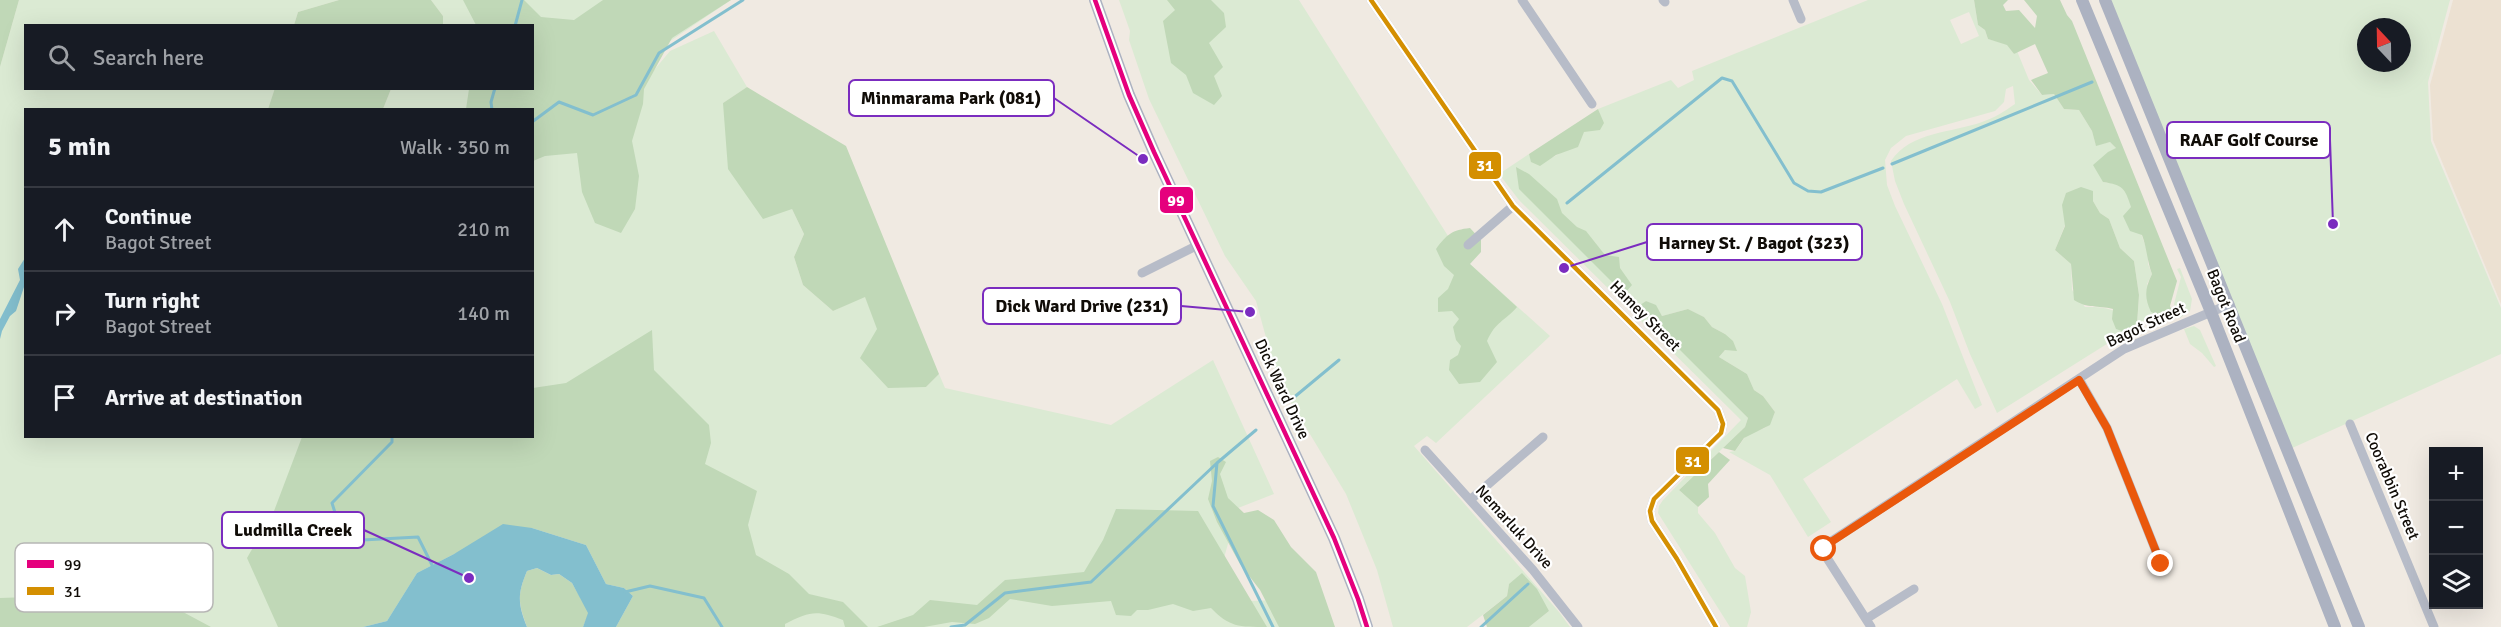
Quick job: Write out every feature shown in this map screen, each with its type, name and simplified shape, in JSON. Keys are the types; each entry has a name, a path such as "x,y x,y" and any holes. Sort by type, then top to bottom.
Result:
{"main road":[{"name":"Dick Ward Drive","path":"1095,0 1129,95 1334,538 1358,598 1366,627"},
{"name":"Bagot Road","path":"2082,0 2211,312 2335,627"},
{"name":"Bagot Road","path":"2105,0 2359,627"}],"street":[{"name":"Hamey Street","path":"1371,0 1513,206 1722,416 1723,424 1720,433 1654,499 1650,511 1652,521 1716,627"},
{"path":"1522,0 1592,104"},
{"path":"1793,0 1801,19"},
{"path":"1468,245 1513,206"},
{"path":"1142,273 1197,246"},
{"name":"Bagot Street","path":"1869,623 1827,558 1824,549 1827,544 2124,349 2230,304"},
{"path":"2079,380 2107,428 2161,564"},
{"name":"Coorabbin Street","path":"2350,424 2434,627"},
{"path":"1470,500 1543,437"},
{"name":"Nemarluk Drive","path":"1425,450 1533,570 1578,627"},
{"path":"1869,623 1914,589"}],"shaded area":[{"path":"2453,0 2501,0 2501,304 2433,140 2430,85"}],"green space":[{"path":"0,0 19,0 0,67"},
{"path":"19,0 339,0 298,12 294,24 24,24 24,90 275,90 268,108 24,108 24,438 534,438 534,108 383,108 391,90 534,90 534,24 443,24 443,16 431,0 731,0 651,54 650,75 670,51 714,31 747,87 723,103 792,209 804,234 794,257 803,285 833,311 865,296 878,329 926,387 939,374 945,388 1111,425 1213,360 1274,494 1238,508 1224,558 1250,601 1302,599 1327,627 616,627 633,596 624,588 606,584 586,545 532,528 404,596 387,621 363,627 0,627 0,67"},
{"path":"339,0 431,0 443,16 443,24 294,24 298,12"},
{"path":"463,0 524,0 541,17 574,20 603,0 731,0 672,38 644,89 643,104 632,141 639,176 635,209 621,233 595,223 582,192 577,153 545,156 534,161 534,108 466,108 469,90 534,90 534,24 475,24"},
{"path":"1119,0 1299,0 1460,255 1550,336 1436,443 1427,436 1414,446 1570,627 1529,627 1549,611 1509,584 1507,596 1467,627 1393,627 1377,570 1346,494 1278,381 1256,301 1225,256 1149,99 1129,40 1130,31"},
{"path":"1167,0 1211,0 1224,13 1226,27 1209,43 1223,67 1214,76 1222,96 1214,105 1193,93 1186,75 1171,63 1163,21 1175,10"},
{"path":"1868,0 1974,0 1978,25 1985,30 1988,39 2007,44 2014,54 2017,51 2029,80 2042,95 2054,94 2064,109 2079,110 2092,131 2096,145 2110,142 2116,148 2103,182 2117,184 2126,191 2148,253 2148,264 2152,274 2147,284 2164,317 2174,316 2175,318 2155,325 2145,320 1997,413 1970,354 1950,302 1904,204 1895,181 1891,161 1899,151 1921,138 1970,126 2003,112 2015,104 2013,86 2006,89 2004,102 1995,111 1906,136 1891,148 1885,160 1887,185 1942,304 1982,405 1975,409 1957,379 1803,479 1831,522 1808,537 1770,475 1729,452 1735,451 1749,434 1766,427 1775,412 1763,396 1754,390 1747,374 1719,357 1725,350 1725,334 1712,327 1704,317 1688,309 1662,316 1656,306 1646,301 1638,307 1748,418 1745,427 1679,490 1698,507 1698,513 1715,533 1735,568 1745,576 1751,612 1747,627 1730,627 1658,513 1663,500 1741,420 1519,200 1499,174 1529,154 1532,162 1549,159 1560,153 1583,132 1603,123 1598,109 1671,80 1678,88 1694,80 1692,71","holes":["1969,12 1979,36 1961,44 1950,20","2093,201 2100,213 2109,219 2120,248 2134,261 2139,295 2137,324 2112,310 2085,307 2072,290 2071,264 2055,250 2065,225"]},
{"path":"1974,0 2008,0 2003,5 2006,11 2019,10 2035,28 2037,16 2024,0 2060,0 2072,21 2177,281 2170,306 2174,316 2164,317 2151,312 2146,293 2152,274 2142,235 2130,231 2123,216 2131,207 2127,196 2119,186 2103,182 2093,165 2116,148 2110,142 2096,146 2092,131 2079,110 2064,109 2054,94 2042,95 2031,80 2048,73 2035,44 2014,54 2007,45 1988,39 1985,30 1978,25"},
{"path":"2111,0 2450,0 2428,82 2431,141 2501,308 2501,354 2290,449"},
{"path":"747,87 846,146 939,374 926,387 888,388 860,358 877,329 865,297 833,311 803,285 794,257 804,234 792,209 763,219 728,169 723,103"},
{"path":"274,90 391,90 383,108 268,108"},
{"path":"1598,109 1604,123 1600,130 1584,132 1578,147 1556,155 1540,166 1531,162 1529,154"},
{"path":"1516,167 1529,174 1557,199 1562,213 1577,227 1586,231 1605,255 1619,257 1620,268 1632,285 1624,294 1519,189"},
{"path":"2081,187 2093,191 2093,201 2100,213 2109,219 2120,248 2134,261 2139,295 2137,324 2122,331 2116,329 2112,319 2113,309 2088,306 2074,300 2071,264 2055,250 2065,226 2062,205 2066,193"},
{"path":"1470,228 1481,240 1481,252 1470,264 1517,307 1497,325 1487,341 1497,362 1480,382 1459,384 1449,370 1450,360 1458,355 1461,346 1456,340 1453,327 1459,319 1452,311 1438,312 1438,298 1448,289 1454,275 1444,266 1436,249 1450,234"},
{"path":"2180,268 2192,299 2190,311 2180,318 2174,304 2181,277 2177,269"},
{"path":"1646,301 1656,305 1662,316 1688,309 1704,317 1712,327 1733,341 1737,351 1725,350 1719,357 1747,374 1754,390 1763,396 1775,412 1770,425 1744,438 1735,451 1723,448 1745,427 1748,418 1637,307"},
{"path":"2194,326 2200,330 2216,366 2214,367 2202,353 2190,344 2184,329"},
{"path":"652,330 654,370 709,425 711,443 705,464 757,491 748,525 756,555 789,574 809,594 843,602 868,627 845,627 843,620 814,613 785,624 785,627 616,627 633,596 624,588 606,584 586,545 532,528 454,554 417,573 387,621 363,627 278,627 247,558 274,511 302,438 534,438 534,388 566,383"},
{"path":"1719,452 1730,460 1708,484 1709,497 1698,507 1679,490"},
{"path":"1218,457 1226,462 1220,474 1228,498 1244,513 1258,510 1274,520 1291,547 1316,572 1335,627 1279,627 1260,590 1240,564 1217,522 1208,499 1212,481 1210,461"},
{"path":"1116,509 1198,511 1267,627 1235,625 1223,619 1211,608 1193,611 1173,604 1148,610 1137,610 1131,616 1116,615 1111,601 1052,606 1010,599 989,618 975,624 952,622 924,627 877,627 913,615 930,600 977,605 1005,580 1084,572 1103,540"},
{"path":"537,568 551,575 559,574 572,583 589,613 583,627 527,627 520,605 520,593 527,571"},
{"path":"1522,573 1537,589 1549,611 1529,627 1487,627 1483,615 1507,596 1509,584"},
{"path":"15,597 15,612 183,612 211,627 0,627 0,598"}],"water":[{"path":"24,260 24,287 16,311 10,316 0,339 0,319 20,280 18,269"},
{"path":"503,524 532,528 586,545 606,584 624,588 633,596 616,627 583,627 588,613 572,583 559,574 551,575 537,568 527,571 520,593 520,606 527,627 363,627 387,621 417,573 454,554"}],"waterway":[{"path":"516,24 522,0"},
{"path":"534,121 559,102 593,115 636,95 659,53 743,0"},
{"path":"1567,203 1722,78 1732,81 1794,183 1808,191 1821,192 1883,168"},
{"path":"1892,164 2092,82"},
{"path":"492,108 494,90"},
{"path":"1292,399 1339,360"},
{"path":"1256,430 1217,463 1213,506 1273,627"},
{"path":"392,438 392,442 332,503 344,541 418,537 433,567"},
{"path":"951,627 965,625 1005,593 1091,582 1217,463"},
{"path":"1481,627 1528,584"},
{"path":"625,592 650,586 704,598 722,627"}],"transit line":[{"name":"99","path":"1095,0 1129,95 1334,538 1367,627"},
{"name":"31","path":"1371,0 1513,206 1718,410 1723,424 1721,433 1654,499 1650,511 1652,521 1716,627"}],"place":[{"name":"Minmarama Park (081)","path":"1143,159"},
{"name":"RAAF Golf Course","path":"2333,224"},
{"name":"Harney St. / Bagot (323)","path":"1564,268"},
{"name":"Dick Ward Drive (231)","path":"1250,312"},
{"name":"Ludmilla Creek","path":"469,578"}],"route":[{"path":"1824,549 1827,544 1896,498 2079,380 2107,428 2161,564"}]}
